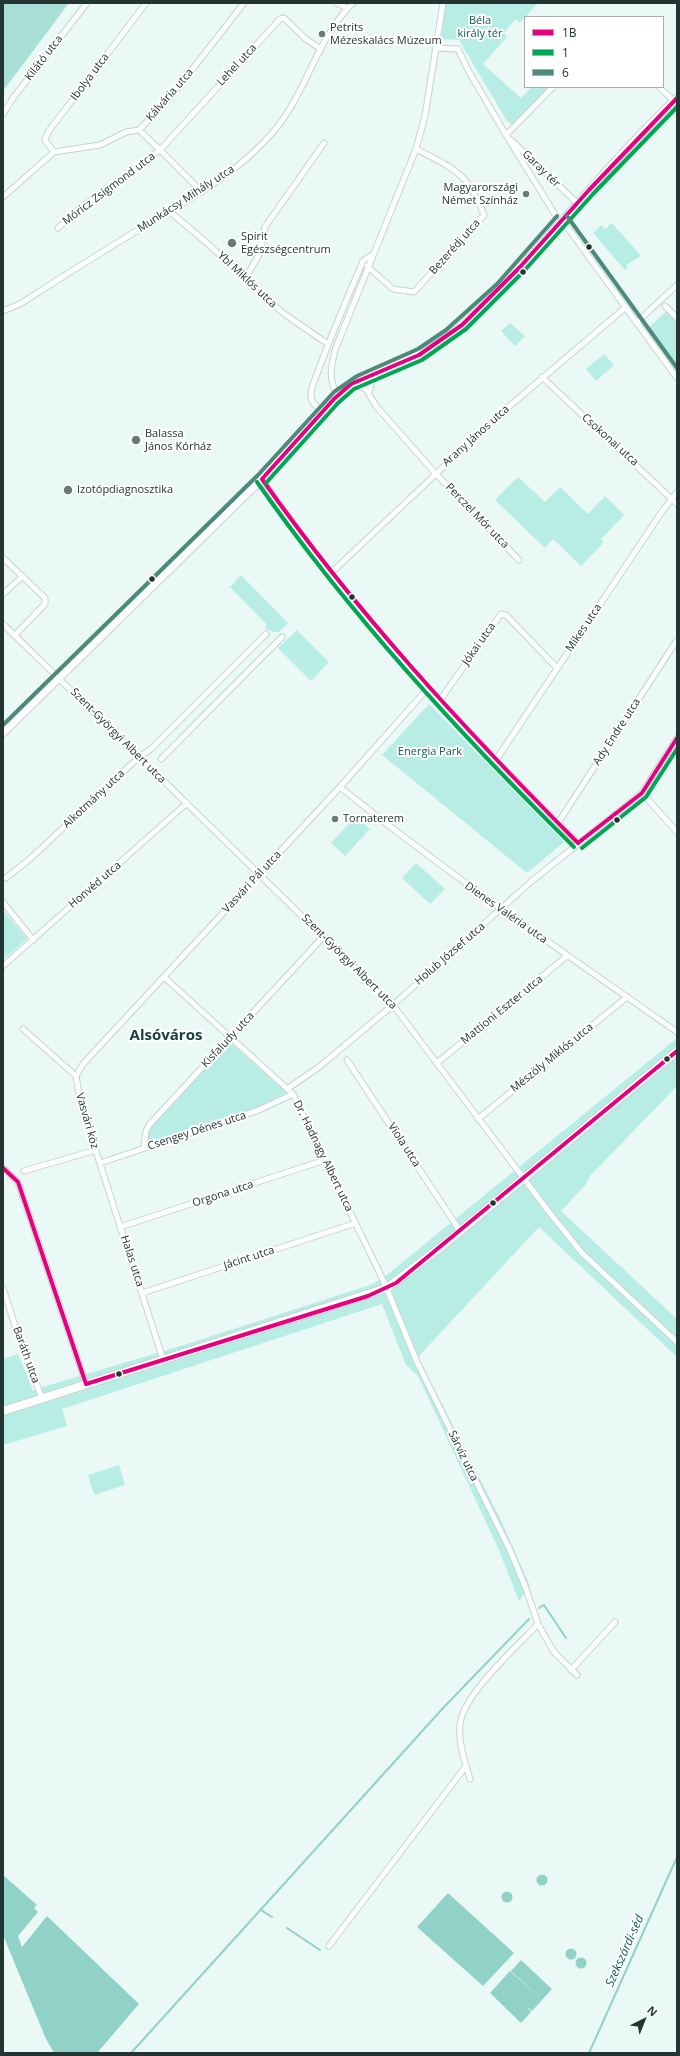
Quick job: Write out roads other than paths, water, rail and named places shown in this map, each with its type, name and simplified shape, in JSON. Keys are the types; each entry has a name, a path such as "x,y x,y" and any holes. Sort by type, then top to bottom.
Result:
{"main road":[{"path":"3,1410 386,1288 415,1269 677,1050"}],"street":[{"name":"Kilátó utca","path":"3,114 12,98 87,3"},
{"name":"Ibolya utca","path":"51,154 45,140 48,132 146,3"},
{"name":"Kálvária utca","path":"51,154 100,145 126,132 139,130 170,98 244,3"},
{"path":"336,3 347,8"},
{"name":"Munkácsy Mihály utca","path":"3,311 20,304 202,192 240,165 274,131 296,101 328,34 347,8 353,3"},
{"path":"338,396 332,386 330,373 335,350 367,266 386,225 416,149 425,116 443,3"},
{"name":"Lehel utca","path":"160,150 280,19 284,18 307,40 321,49"},
{"name":"Garay tér","path":"435,48 458,49 468,70 506,135 559,218 677,378"},
{"path":"506,135 552,88"},
{"path":"3,733 262,479 338,396 351,384 419,355 462,325 520,267 559,218 576,203 675,100 660,88"},
{"name":"Móricz Zsigmond utca","path":"139,130 202,192"},
{"name":"Garay tér","path":"506,135 576,203"},
{"path":"245,279 260,253 265,227 324,143"},
{"name":"Bezerédj utca","path":"367,266 393,289 414,292 484,215 476,194 461,174 416,149"},
{"name":"Móricz Zsigmond utca","path":"58,228 79,209 160,150"},
{"path":"3,197 51,154"},
{"name":"Ybl Miklós utca","path":"169,212 207,243 283,313 328,344"},
{"path":"324,411 315,406 311,396 328,344 363,261 372,255"},
{"path":"637,322 677,285"},
{"path":"665,306 677,318"},
{"name":"Arany János utca","path":"331,572 435,473 542,377 626,307"},
{"path":"351,384 358,385 369,392 372,382 378,372"},
{"name":"Csokonai utca","path":"542,377 675,496 677,504"},
{"name":"Perczel Mór utca","path":"369,392 376,406 435,473 519,560"},
{"path":"262,479 331,572 428,688 496,760 578,843"},
{"name":"Mikes utca","path":"496,760 677,492"},
{"path":"3,558 45,598 45,604 15,635"},
{"path":"3,594 23,576"},
{"name":"Jókai utca","path":"440,700 501,614 506,615 557,668"},
{"name":"Szent-Györgyi Albert utca","path":"3,624 393,1005 582,1254 677,1342"},
{"name":"Alkotmány utca","path":"4,878 31,858 139,757 151,749 266,634"},
{"path":"161,759 282,637"},
{"name":"Ady Endre utca","path":"558,823 677,640"},
{"name":"Vasvári Pál utca","path":"76,1076 83,1064 340,787 428,688"},
{"name":"Holub József utca","path":"393,1005 578,843 642,793 677,738"},
{"name":"Dienes Valéria utca","path":"340,787 408,842 501,910 677,1032"},
{"path":"642,793 677,832"},
{"name":"Honvéd utca","path":"3,966 187,803"},
{"path":"3,902 32,940"},
{"name":"Kisfaludy utca","path":"144,1148 146,1131 149,1125 324,936"},
{"name":"Mattioni Eszter utca","path":"437,1063 568,956"},
{"name":"Dr. Hadnagy Albert utca","path":"164,977 229,1038 293,1094 326,1160 386,1288"},
{"name":"Mészöly Miklós utca","path":"478,1118 627,997"},
{"path":"287,1089 319,1067 393,1005"},
{"path":"23,1030 76,1076"},
{"name":"Viola utca","path":"347,1060 460,1231"},
{"name":"Vasvári köz","path":"76,1076 81,1105 100,1163"},
{"name":"Csengey Dénes utca","path":"100,1163 259,1110 293,1094"},
{"path":"24,1171 96,1150"},
{"name":"Orgona utca","path":"120,1227 326,1160"},
{"name":"Halas utca","path":"100,1163 163,1359"},
{"path":"3,1168 18,1182 86,1384"},
{"name":"Jácint utca","path":"142,1293 356,1223"},
{"name":"Baráth utca","path":"3,1288 22,1348 42,1398"},
{"name":"Sárvíz utca","path":"386,1288 417,1362 508,1548 525,1586 538,1624 554,1652 576,1675"},
{"path":"571,1670 615,1622"},
{"path":"470,1779 459,1733 464,1709 479,1687 538,1624"},
{"path":"329,1946 466,1766"}],"waterway":[{"path":"539,1608 544,1605 566,1638"},
{"path":"131,2053 444,1707 529,1619"},
{"name":"Szekszárdi-séd","path":"589,2053 677,1857"},
{"path":"261,1910 272,1917"},
{"path":"287,1928 320,1950"}],"place":[{"name":"Petrits Mézeskalács Múzeum","path":"322,34"},
{"name":"Magyarországi Német Színház","path":"526,194"},
{"name":"Spirit Egészségcentrum","path":"232,243"},
{"name":"Balassa János Kórház","path":"136,440"},
{"name":"Izotópdiagnosztika","path":"68,490"},
{"name":"Tornaterem","path":"335,819"}],"district":[{"name":"Alsóváros","path":"166,1036"}],"park label":[{"name":"Béla király tér","path":"480,27"},
{"name":"Energia Park","path":"430,752"}]}
